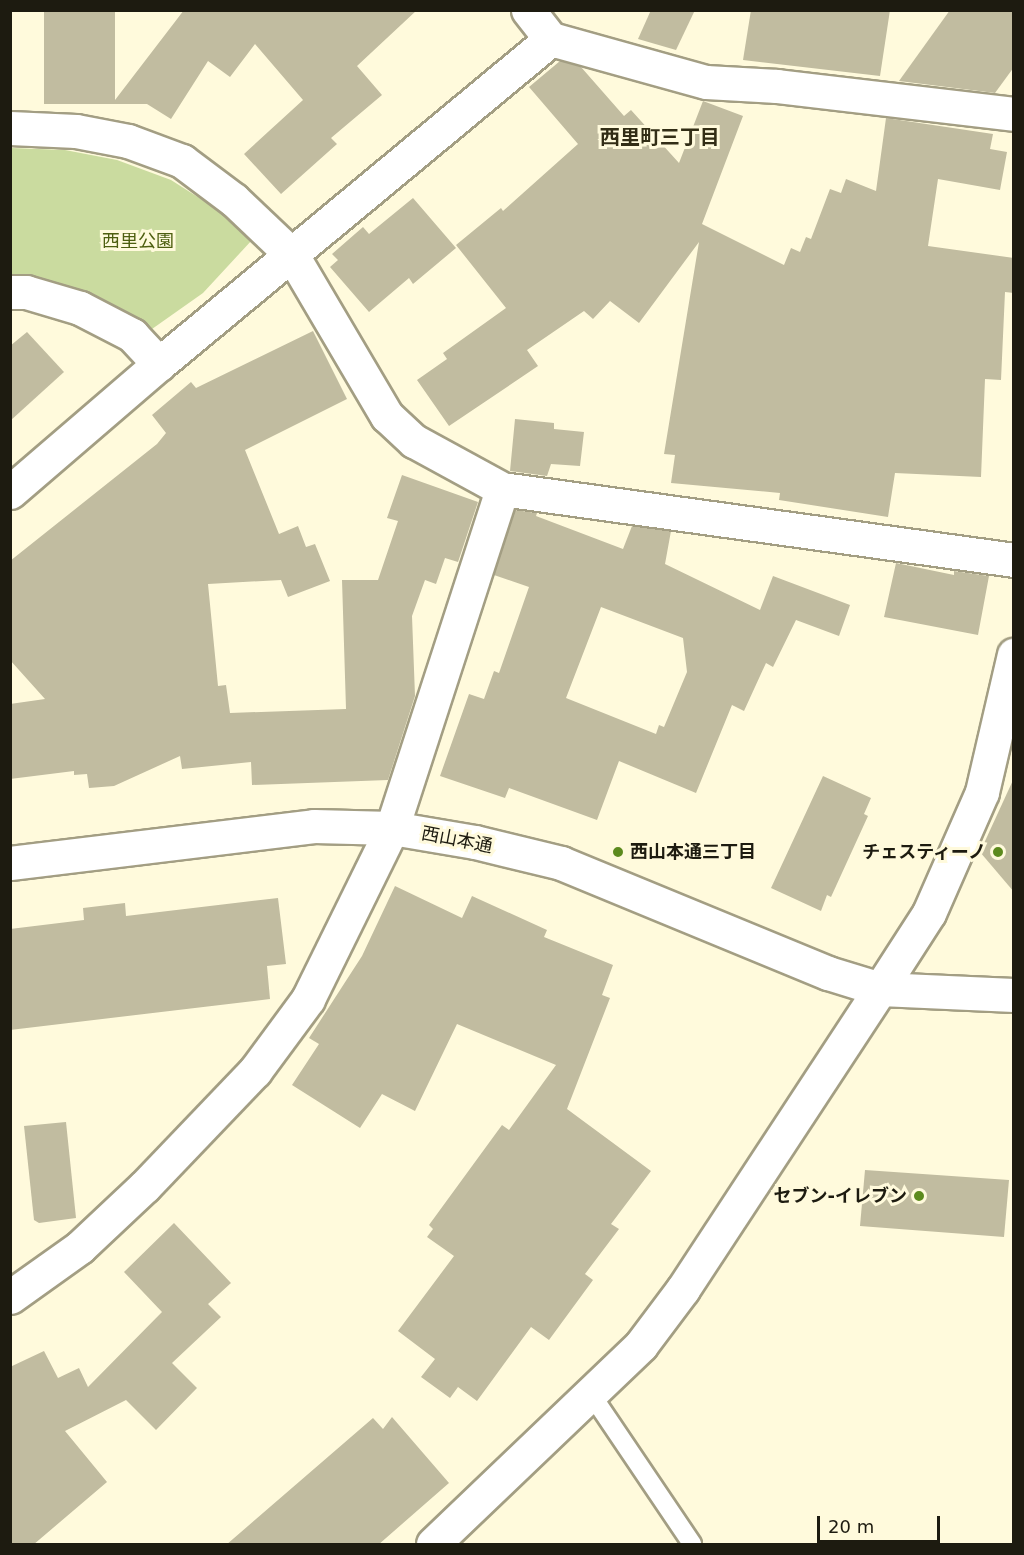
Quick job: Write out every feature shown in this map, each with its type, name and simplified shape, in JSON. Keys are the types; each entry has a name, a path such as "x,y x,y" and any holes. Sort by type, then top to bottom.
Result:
{"street":[{"path":"528,10 551,39 706,82 777,86 1014,114"},
{"path":"10,492 159,364 551,39"},
{"path":"10,128 76,131 128,141 182,161 234,200 292,255 387,416 414,441 502,489 1014,560"},
{"path":"10,292 26,292 80,308 132,334 159,364"},
{"path":"10,1297 80,1247 146,1186 255,1071 308,999 392,828 502,489"},
{"path":"434,1545 641,1345 683,1289 880,989 929,913 982,792 1014,655"},
{"name":"西山本通","path":"10,863 314,826 392,828 475,842 561,863 635,891 828,974 880,989 1014,995"}],"lane":[{"path":"591,1394 692,1545"}],"green space":[{"name":"西里公園","path":"11,148 65,150 117,160 171,180 226,215 252,240 203,293 152,329 89,294 11,275"}],"building":[{"path":"44,10 115,10 115,100 184,10 417,10 357,66 382,95 331,138 337,144 281,194 244,154 303,100 255,44 230,77 208,61 171,119 147,104 44,104"},
{"path":"651,10 695,10 676,50 638,39"},
{"path":"751,10 890,10 880,76 743,60"},
{"path":"950,10 1014,10 1014,67 995,93 899,81"},
{"path":"560,61 581,67 624,116 631,110 679,163 703,101 743,116 702,224 784,265 791,248 800,252 806,237 811,239 830,189 841,193 846,179 876,191 886,118 993,134 990,149 1007,152 1000,190 938,179 928,246 1014,258 1014,293 1005,292 1001,380 985,379 981,477 895,473 888,517 779,500 780,493 671,483 675,455 664,454 699,242 639,323 610,301 593,319 584,311 527,350 538,366 449,426 417,380 447,359 443,353 506,308 456,245 501,208 503,211 578,144 529,87"},
{"path":"413,198 456,248 413,284 409,278 369,312 330,267 338,260 332,254 363,227 369,234"},
{"path":"313,331 347,399 245,450 279,534 298,526 306,547 315,544 330,581 288,597 281,580 208,584 218,686 226,685 230,713 346,709 342,580 378,580 398,521 387,518 402,475 478,502 458,562 445,558 436,584 425,580 412,616 415,696 388,780 252,785 251,762 182,769 180,756 114,786 89,788 87,774 74,775 74,771 10,779 10,704 45,699 10,660 10,561 157,444 166,433 152,415 191,382 196,388"},
{"path":"27,332 64,372 10,421 10,346"},
{"path":"515,419 554,423 554,429 584,432 580,466 551,464 547,476 510,471"},
{"path":"515,510 537,513 536,516 623,549 632,526 671,531 665,564 760,610 773,576 850,605 839,636 796,620 773,667 766,663 744,711 732,705 696,793 619,761 597,820 509,788 505,798 440,776 469,694 484,699 494,671 499,673 529,587 494,575","holes":["601,607 683,638 687,672 664,727 659,725 656,734 566,698"]},
{"path":"896,563 954,575 954,571 989,576 978,635 884,617"},
{"path":"823,776 871,798 864,814 868,816 831,897 827,895 821,911 771,888"},
{"name":"チェスティーノ","path":"1014,778 1014,892 980,852"},
{"path":"395,886 462,918 472,896 547,930 544,937 613,965 602,995 610,998 567,1109 651,1171 611,1224 619,1229 585,1274 593,1280 549,1340 531,1327 477,1401 458,1387 450,1398 421,1377 435,1359 398,1331 454,1256 427,1237 433,1229 429,1225 502,1125 509,1130 556,1065 457,1024 415,1111 382,1094 360,1128 292,1085 319,1044 309,1038 362,956"},
{"path":"278,898 286,964 267,966 270,999 10,1030 10,929 84,920 83,908 125,903 126,916"},
{"path":"66,1122 76,1218 39,1223 34,1220 24,1126"},
{"path":"865,1170 1009,1180 1004,1237 860,1226"},
{"path":"174,1223 231,1283 208,1304 221,1317 172,1363 197,1388 156,1430 126,1400 65,1431 107,1482 33,1545 10,1545 10,1367 44,1351 58,1378 79,1368 88,1387 162,1312 124,1272"},
{"path":"392,1417 449,1483 378,1545 226,1545 373,1418 383,1429"}],"place":[{"name":"西山本通三丁目","path":"618,852"},
{"name":"チェスティーノ","path":"998,852"},
{"name":"セブン-イレブン","path":"919,1196"}],"district":[{"name":"西里町三丁目","path":"660,137"}]}
